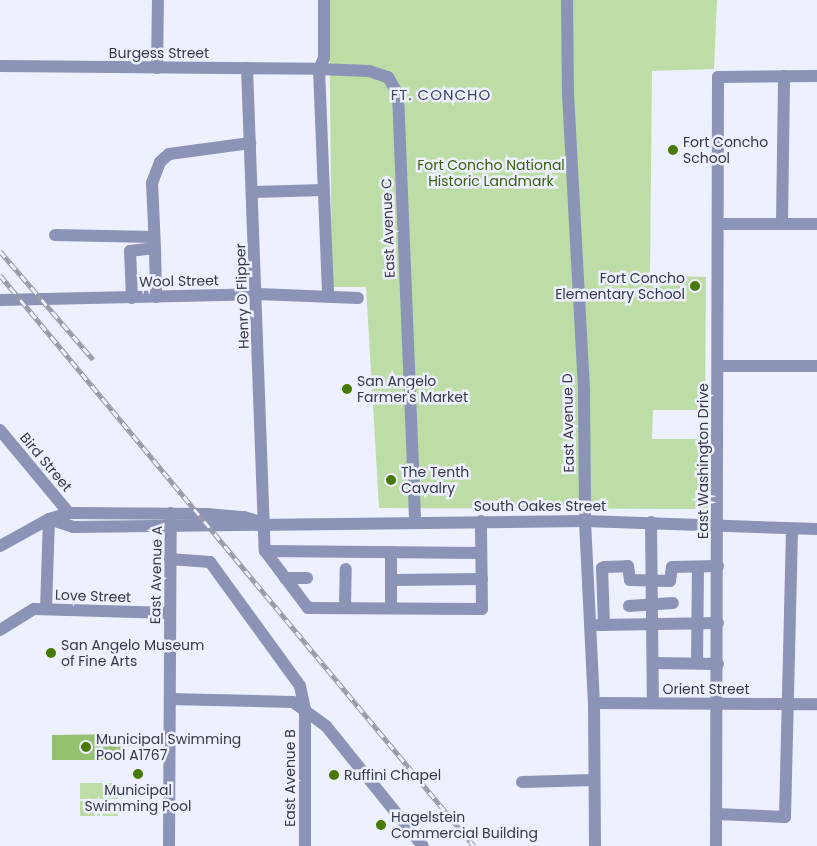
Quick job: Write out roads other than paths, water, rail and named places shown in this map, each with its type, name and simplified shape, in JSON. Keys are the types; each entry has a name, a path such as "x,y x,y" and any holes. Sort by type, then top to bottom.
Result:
{"street":[{"path":"157,68 158,0"},
{"path":"324,0 324,58 319,69 328,297"},
{"name":"East Avenue D","path":"567,0 568,94 584,394 584,521 594,703 595,846"},
{"name":"Burgess Street","path":"0,66 319,69"},
{"name":"Henry O Flipper","path":"247,68 258,294 265,552"},
{"name":"East Avenue C","path":"319,69 369,71 388,77 398,94 415,521"},
{"path":"782,224 784,76 817,76"},
{"name":"East Washington Drive","path":"716,846 719,366 718,77 784,76"},
{"path":"156,297 152,183 160,162 169,154 250,143"},
{"path":"253,192 323,190"},
{"path":"718,224 817,224"},
{"path":"55,235 154,243"},
{"path":"132,298 130,251 154,243"},
{"name":"Wool Street","path":"0,300 258,294 358,298"},
{"path":"719,366 817,366"},
{"name":"Bird Street","path":"0,430 69,513"},
{"name":"South Oakes Street","path":"0,546 49,519 69,513 246,526 263,522 584,521 718,524 817,529"},
{"name":"South Oakes Street","path":"49,519 73,527 171,520"},
{"name":"Love Street","path":"46,609 49,519"},
{"name":"East Avenue A","path":"169,846 171,520"},
{"path":"265,552 308,608 482,609 480,521"},
{"path":"650,522 653,704"},
{"path":"716,814 785,817 786,704 792,529"},
{"path":"265,552 481,553"},
{"path":"391,552 391,608"},
{"name":"East Avenue B","path":"170,559 210,562 300,686 305,709 305,846"},
{"path":"587,569 625,565 628,566 630,580 670,581 672,568 718,566"},
{"path":"697,664 698,567"},
{"path":"602,568 604,625"},
{"path":"345,608 346,569"},
{"path":"285,578 307,578"},
{"path":"391,580 482,579"},
{"path":"629,606 673,603"},
{"name":"Love Street","path":"0,630 34,609 170,613"},
{"path":"590,625 718,622"},
{"path":"653,663 718,664"},
{"path":"170,700 293,702 326,726 423,846"},
{"name":"Orient Street","path":"594,703 817,704"},
{"path":"522,782 594,780"}],"railway":[{"path":"0,251 93,359"},
{"path":"0,275 474,846"}],"place":[{"name":"Fort Concho School","path":"673,150"},
{"name":"Fort Concho Elementary School","path":"695,286"},
{"name":"San Angelo Farmer's Market","path":"347,389"},
{"name":"The Tenth Cavalry","path":"391,480"},
{"name":"San Angelo Museum of Fine Arts","path":"51,653"},
{"name":"Municipal Swimming Pool A1767","path":"86,747"},
{"name":"Municipal Swimming Pool","path":"138,774"},
{"name":"Ruffini Chapel","path":"334,775"},
{"name":"Hagelstein Commercial Building","path":"381,825"}],"district":[{"name":"FT. CONCHO","path":"441,95"}],"park label":[{"name":"Fort Concho National Historic Landmark","path":"491,174"}]}
